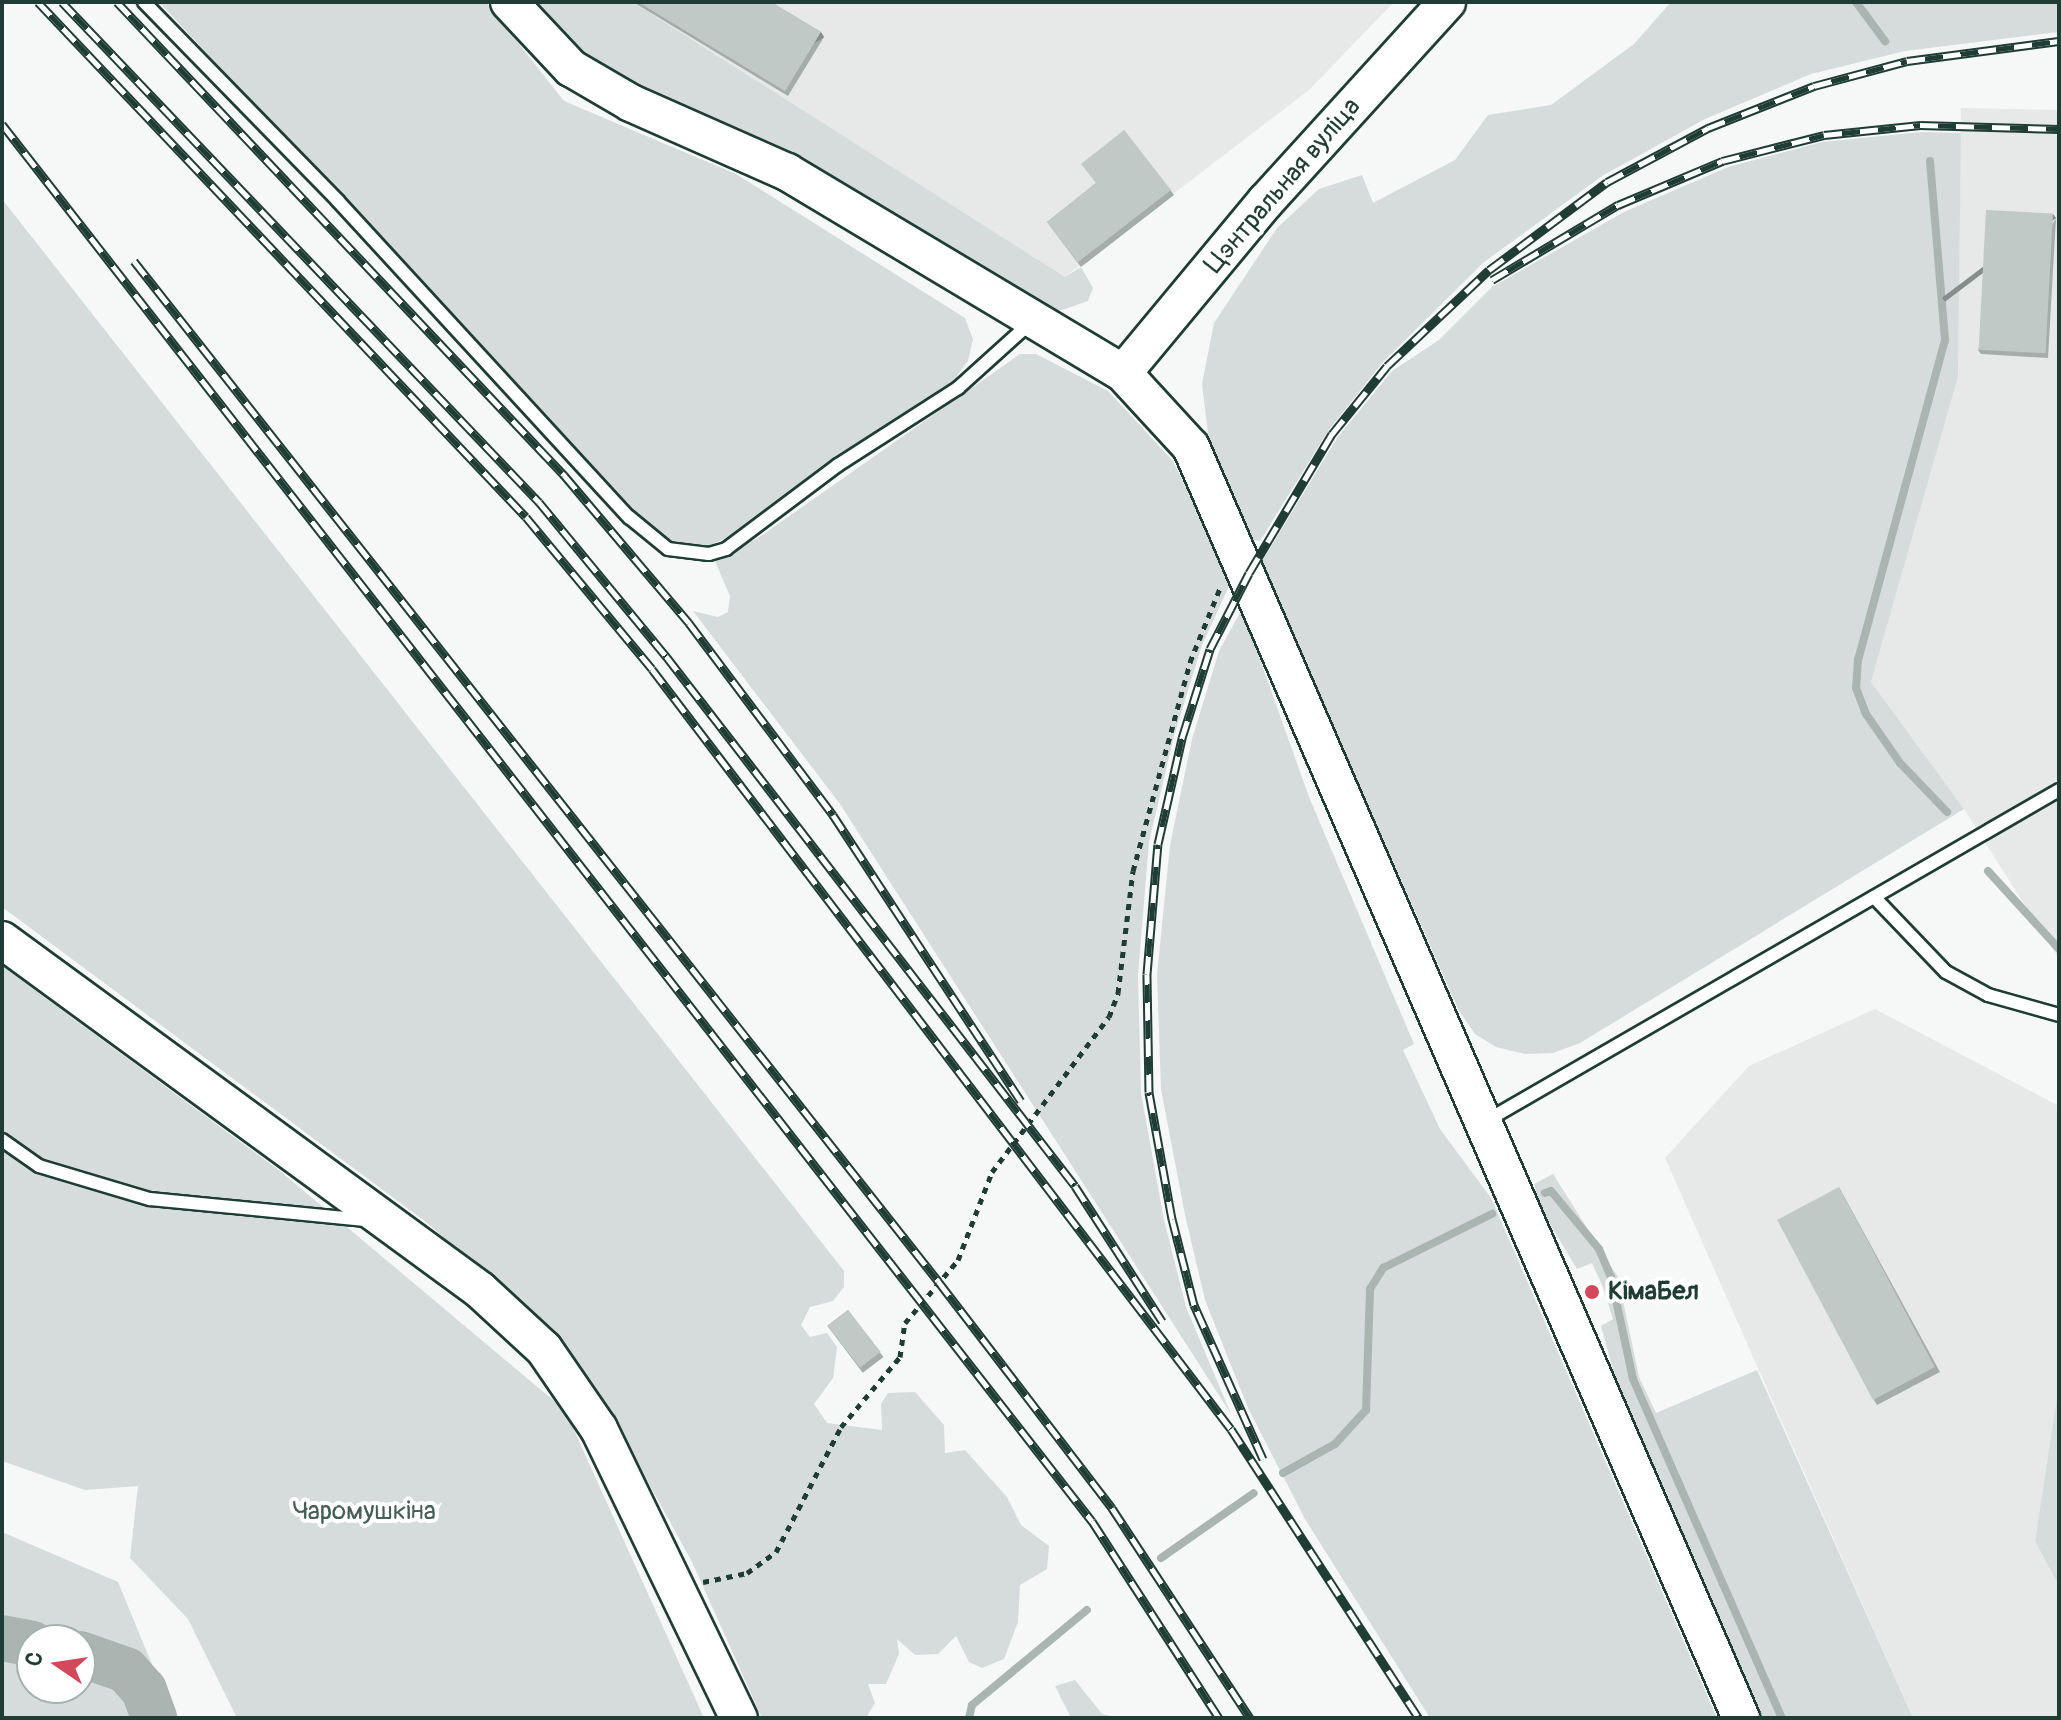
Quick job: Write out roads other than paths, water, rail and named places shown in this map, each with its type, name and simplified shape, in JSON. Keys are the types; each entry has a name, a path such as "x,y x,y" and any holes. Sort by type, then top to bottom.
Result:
{"street":[{"path":"509,2 571,68 631,103 787,172 1123,373 1191,447 1238,546 1741,1718"},
{"name":"Цэнтральная вуліца","path":"1123,373 1266,201 1447,2"},
{"path":"2,940 390,1222 480,1290 544,1349 599,1429 739,1718"}],"lane":[{"path":"144,2 338,201 629,517 668,549 709,554 726,549 838,465 958,388 1032,321"},
{"path":"1483,1122 2059,790"},
{"path":"1874,897 1946,972 1988,995 2059,1015"},
{"path":"2,1140 39,1166 150,1199 390,1222"}],"waterway":[{"path":"1856,2 1885,41"},
{"path":"1930,161 1945,340 1858,660 1856,688 1866,714 1900,763 1947,812"},
{"path":"1988,871 2059,949"},
{"path":"1545,1193 1551,1191 1599,1249 1611,1277 1633,1379 1782,1718"},
{"path":"1283,1473 1335,1444 1366,1410 1370,1289 1383,1268 1492,1214"},
{"path":"1161,1558 1254,1493"},
{"path":"969,1718 972,1705 1087,1610"},
{"path":"2,1638 16,1641"},
{"path":"96,1660 126,1670 144,1690 154,1718"}],"railway":[{"path":"38,2 526,517 652,669 1231,1429 1419,1718"},
{"path":"62,2 539,502 666,656 1075,1186 1162,1321"},
{"path":"117,2 564,475 689,623 833,815 1021,1101"},
{"path":"1263,1459 1194,1305 1172,1219 1149,1092 1147,974 1158,844 1182,738 1210,649 1249,573 1332,434 1387,366 1489,270 1607,182 1708,128 1814,86 1907,61 2059,41"},
{"path":"2,124 1092,1521 1219,1718"},
{"path":"1492,280 1618,205 1722,161 1824,135 1920,125 2059,129"},
{"path":"134,261 938,1281 1112,1508 1250,1718"}],"place":[{"name":"КімаБел","path":"1592,1292"}],"park label":[{"name":"Чаромушкіна","path":"364,1512"}]}
